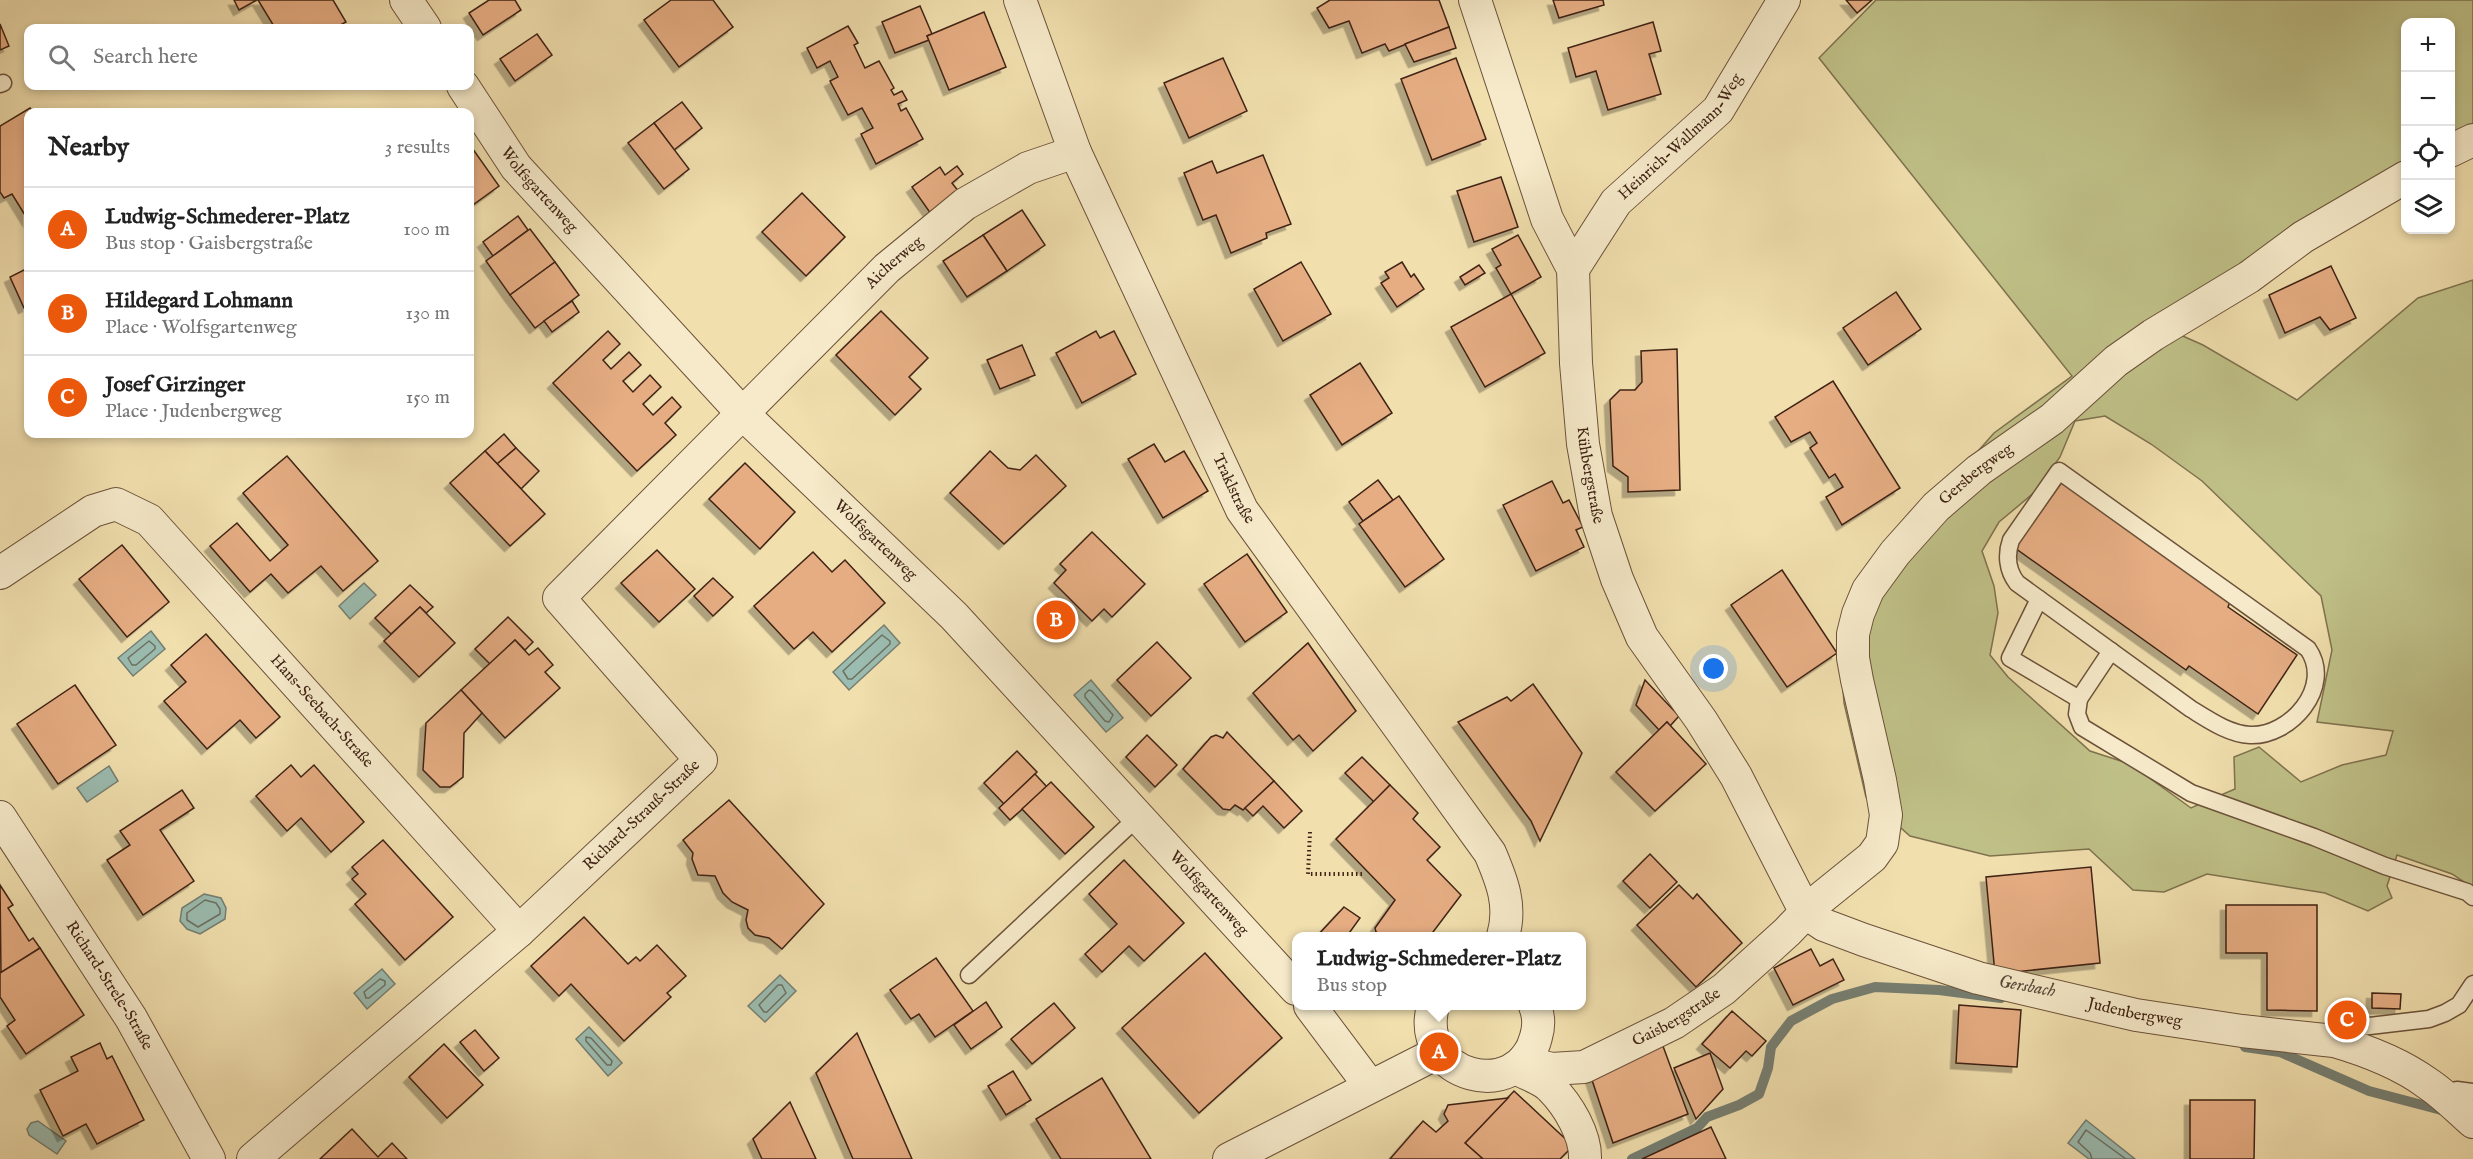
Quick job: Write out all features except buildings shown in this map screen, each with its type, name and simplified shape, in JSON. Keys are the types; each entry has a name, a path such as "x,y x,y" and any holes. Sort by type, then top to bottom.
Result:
{"street":[{"path":"406,0 422,24"},
{"name":"Traklstraße","path":"1020,0 1075,152 1242,510 1490,853 1505,887 1508,921 1504,932"},
{"name":"Kühbergstraße","path":"1475,0 1547,219 1574,269 1576,363 1583,444 1596,516 1617,579 1642,637 1701,720 1736,776 1806,913"},
{"name":"Heinrich-Wallmann-Weg","path":"1574,269 1616,202 1718,110 1784,0"},
{"name":"Wolfsgartenweg","path":"466,90 516,167 742,413 954,616 1292,985"},
{"path":"2455,149 2473,140"},
{"name":"Aicherweg","path":"742,413 887,268 965,204 1028,168 1075,152"},
{"name":"Gersbergweg","path":"1806,913 1815,903 1872,857 1882,843 1886,815 1857,680 1853,658 1853,634 1868,590 1895,553 1936,507 1979,470 2052,419 2116,361 2172,323 2249,277 2303,237 2401,180"},
{"name":"Richard-Strauß-Straße","path":"253,1159 519,931 701,760 559,598 742,413"},
{"name":"Hans-Seebach-Straße","path":"0,573 93,511 116,504 149,520 519,931"},
{"name":"Richard-Strele-Straße","path":"0,818 131,1018 209,1159"},
{"name":"Judenbergweg","path":"1806,913 1824,924 1864,940 1978,978 2136,1015 2242,1031 2334,1041 2390,1062 2453,1095 2473,1122"},
{"name":"Gaisbergstraße","path":"1521,1062 1563,1070 1598,1062 1674,1023 1708,1001 1747,969 1806,913"},
{"path":"1314,1010 1370,1086"},
{"path":"1432,1010 1431,1036 1438,1052 1450,1065 1465,1073 1482,1077 1499,1074 1521,1062 1534,1043 1538,1027 1536,1010"},
{"path":"1229,1159 1438,1052"},
{"path":"1521,1062 1550,1086 1574,1120 1586,1148 1585,1159"}],"lane":[{"path":"2059,471 2308,649 2316,664 2310,695 2294,719 2277,731 2250,735 2227,729 2191,710 2039,600 2013,577 2009,565 2009,546 2015,533 2059,471"},
{"path":"2039,600 2010,658 2079,699"},
{"path":"2111,651 2079,699 2077,714 2082,727 2191,793 2396,870 2467,892 2473,897"},
{"path":"969,975 1138,817"},
{"path":"2334,1041 2361,1027 2429,1019 2445,1013 2459,1005 2473,984"}],"path":[{"path":"1310,832 1308,874 1362,874"}],"green space":[{"path":"1876,0 2473,0 2473,127 2455,138 2455,18 2401,18 2401,172 2176,333 2203,345 2297,400 2418,298 2473,280 2473,888 2452,874 2397,855 2387,886 2392,898 2368,911 2325,893 2207,874 2164,892 2133,890 2089,849 1990,856 1910,836 1866,797 1844,703 1839,635 1860,584 1994,433 2072,376 1819,58","holes":["2105,416 2151,444 2202,481 2321,596 2332,650 2317,722 2393,731 2386,755 2342,765 2301,782 2259,747 2234,757 2235,789 2191,808 2130,764 2090,751 2008,677 1990,655 1998,613 1994,586 1982,551 1999,522 2035,492 2060,457 2075,421"]}],"water":[{"path":"364,583 376,595 350,619 339,606"},
{"path":"884,625 900,643 849,690 833,672"},
{"path":"151,631 165,649 133,676 118,658"},
{"path":"1091,680 1123,718 1106,732 1074,695"},
{"path":"109,766 118,781 87,802 77,788"},
{"path":"204,894 221,898 226,908 225,919 200,934 187,929 180,921 182,908"},
{"path":"382,969 395,984 367,1009 354,993"},
{"path":"780,975 796,991 765,1022 748,1006"},
{"path":"589,1027 622,1063 608,1076 576,1039"},
{"path":"2086,1120 2135,1159 2089,1159 2068,1143"},
{"path":"38,1121 66,1141 57,1154 29,1135 27,1129 31,1123"}],"waterway":[{"name":"Gersbach","path":"1632,1159 1697,1128 1707,1117 1739,1105 1759,1094 1768,1068 1771,1047 1791,1021 1832,999 1875,987 1939,990 2001,998"},
{"name":"Gersbach","path":"2245,1047 2280,1052 2369,1091 2449,1112"}],"place":[{"name":"Hildegard Lohmann","path":"1056,620"},
{"name":"Josef Girzinger","path":"2347,1020"},
{"name":"Ludwig-Schmederer-Platz","path":"1439,1052"}]}
